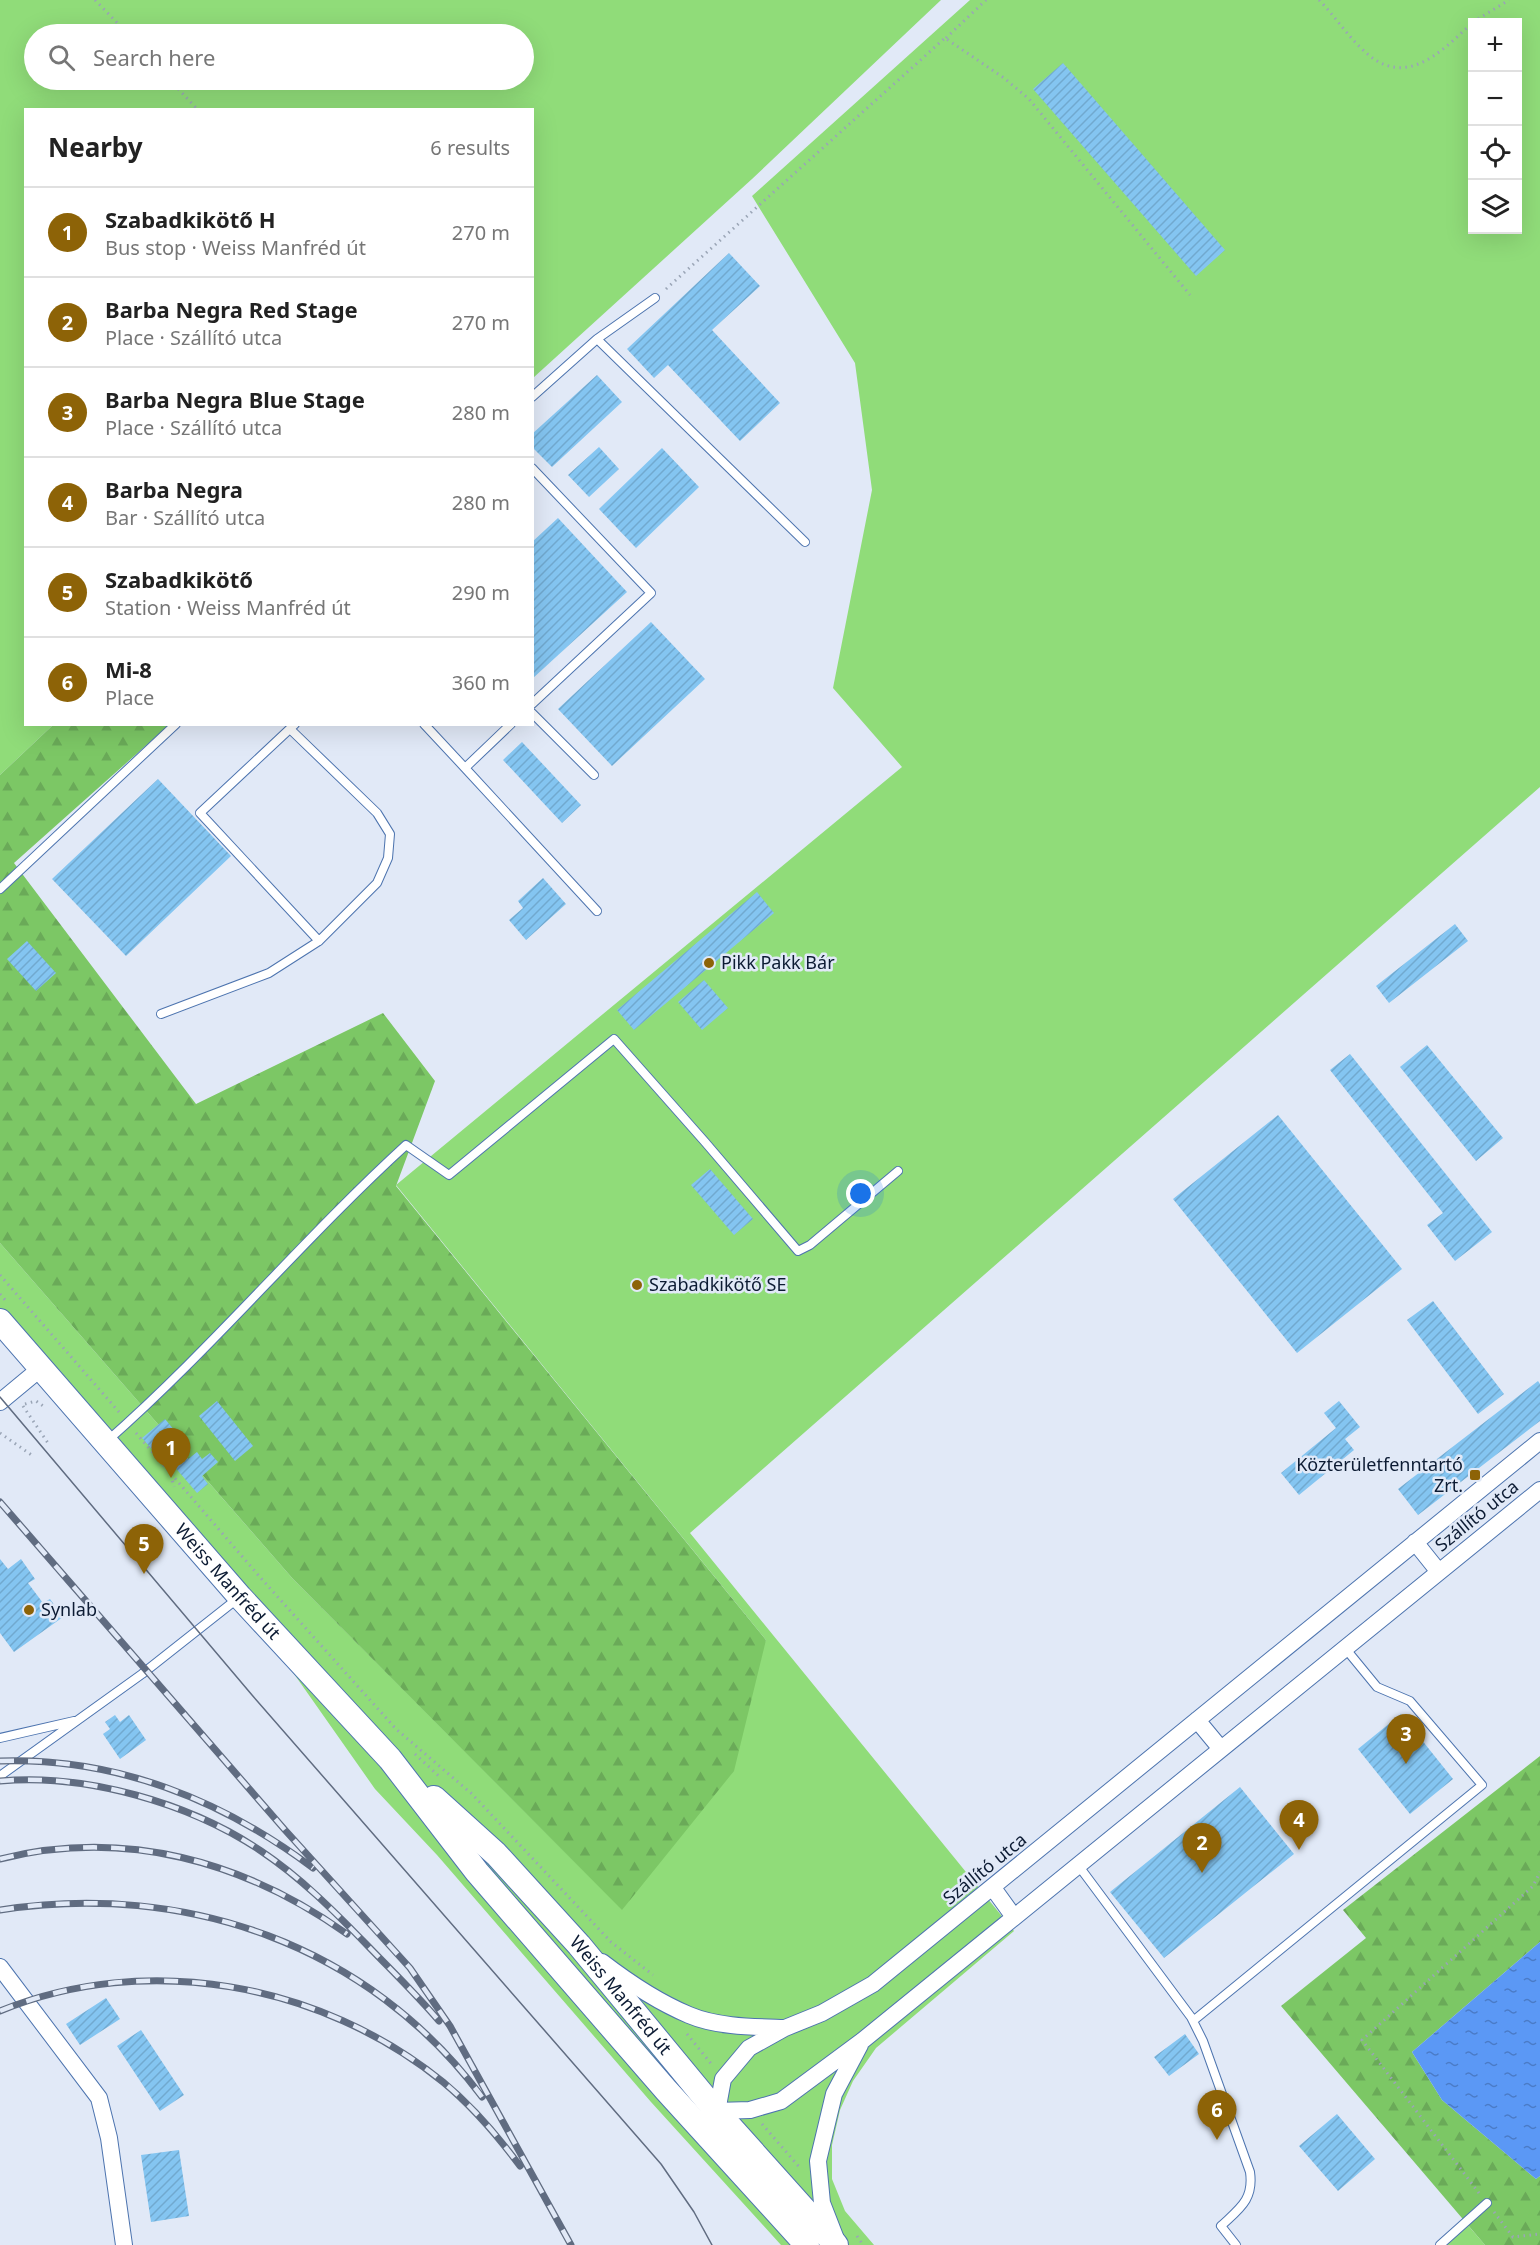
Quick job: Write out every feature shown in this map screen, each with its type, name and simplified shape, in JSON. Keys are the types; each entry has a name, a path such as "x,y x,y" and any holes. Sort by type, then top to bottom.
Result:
{"main road":[{"name":"Weiss Manfréd út","path":"0,1321 240,1597 390,1759 477,1872 666,2090 807,2245"},
{"name":"Weiss Manfréd út","path":"390,1759 496,1854 579,1945 716,2111 838,2245"}],"street":[{"path":"0,1402 41,1368"},
{"name":"Szállító utca","path":"1540,1441 873,1984 822,2013 785,2028 749,2048 723,2079 716,2111 750,2110 781,2101 862,2041 1540,1490"},
{"name":"Szállító utca","path":"1415,1542 1439,1572"},
{"path":"1197,1720 1221,1749"},
{"path":"993,1888 1014,1917"},
{"name":"Szállító utca","path":"579,1945 621,1977 690,2016 740,2027 785,2028"},
{"path":"0,1967 99,2098 109,2138 124,2245"},
{"name":"Szállító utca","path":"838,2245 822,2203 818,2161 834,2094 862,2041"},
{"path":"666,2090 716,2111 717,2131 723,2152"}],"lane":[{"path":"534,395 597,339 655,298"},
{"path":"597,339 805,542"},
{"path":"534,470 651,593 534,702"},
{"path":"534,716 594,775"},
{"path":"0,889 174,726"},
{"path":"426,726 597,911"},
{"path":"465,768 509,726"},
{"path":"161,1014 269,973 319,941 377,883 388,858 390,834 377,813 293,727 200,813 319,941"},
{"path":"106,1442 128,1423 352,1194 406,1144 449,1175 614,1039 798,1251 810,1245 898,1171"},
{"path":"0,1776 165,1657 240,1597"},
{"path":"1193,2021 1482,1785 1410,1701 1377,1687 1345,1648"},
{"path":"0,1738 78,1720"},
{"path":"1078,1865 1193,2021 1203,2041 1250,2172 1249,2195 1238,2210 1221,2226 1236,2245"},
{"path":"1440,2245 1487,2204"}],"path":[{"path":"95,0 118,24"},
{"path":"655,298 696,264 986,0"},
{"path":"1319,0 1363,50 1380,63 1399,68 1419,65 1438,54 1468,27"},
{"path":"1481,18 1509,0"},
{"path":"945,38 1004,78 1029,99 1191,295"},
{"path":"179,90 196,108"},
{"path":"0,1275 171,1475 396,1729 472,1794 611,1942 652,1974 656,1981"},
{"path":"22,1405 48,1443"},
{"path":"0,1433 33,1456"},
{"path":"171,1475 176,1496"},
{"path":"413,1752 447,1783"},
{"path":"1540,1872 1533,1886 1362,2040 1513,2237 1540,2234"}],"green space":[{"path":"0,0 941,0 752,179 534,377 534,108 24,108 24,726 52,726 0,775"},
{"path":"970,0 1540,0 1540,787 690,1533 1014,1931 876,2048 853,2081 840,2110 832,2145 832,2179 845,2211 874,2245 781,2245 651,2102 437,1855 375,1789 240,1597 0,1321 0,1243 293,1579 622,1909 766,1640 396,1185 902,767 833,688 872,490 855,363 752,196"},
{"path":"52,726 168,726 14,863 196,1104 383,1013 435,1081 396,1186 766,1640 734,1771 622,1910 293,1579 0,1243 0,775"},
{"path":"1540,1756 1540,1942 1412,2052 1442,2100 1536,2179 1540,2176 1540,2245 1485,2245 1281,2006 1366,1938 1343,1910"},
{"path":"1466,2223 1485,2245 1439,2245"}],"water":[{"path":"1540,1942 1540,2176 1536,2179 1442,2100 1412,2052"}],"building":[{"path":"1063,63 1225,250 1196,276 1033,89"},
{"path":"729,253 760,286 712,330 780,403 740,441 668,365 654,378 627,349"},
{"path":"597,375 622,402 552,467 534,449 534,432"},
{"path":"599,447 619,469 589,497 568,475"},
{"path":"662,448 699,487 636,548 599,509"},
{"path":"558,518 627,592 534,677 534,540"},
{"path":"651,622 705,679 612,766 558,709"},
{"path":"522,742 581,805 562,823 503,760"},
{"path":"158,779 231,856 126,956 52,879"},
{"path":"543,878 566,904 526,940 509,920 523,908 518,901"},
{"path":"757,892 774,913 634,1030 617,1010"},
{"path":"1455,924 1468,941 1389,1003 1376,986"},
{"path":"27,941 56,973 36,991 7,959"},
{"path":"704,980 728,1008 702,1030 678,1002"},
{"path":"1427,1045 1503,1138 1476,1161 1400,1067"},
{"path":"1350,1054 1492,1232 1455,1261 1427,1225 1443,1213 1330,1070"},
{"path":"1278,1115 1402,1269 1297,1353 1173,1199"},
{"path":"710,1169 753,1219 734,1235 691,1185"},
{"path":"1433,1301 1504,1394 1478,1414 1407,1320"},
{"path":"1538,1381 1540,1384 1540,1421 1418,1515 1398,1489"},
{"path":"217,1401 253,1446 235,1461 199,1416"},
{"path":"1339,1401 1360,1427 1345,1439 1354,1450 1299,1495 1281,1473 1336,1428 1324,1413"},
{"path":"165,1419 180,1437 174,1442 188,1459 197,1452 202,1459 210,1453 218,1462 202,1476 208,1484 197,1493 173,1465 169,1469 142,1438"},
{"name":"Synlab","path":"0,1559 8,1569 21,1559 35,1579 28,1583 43,1603 50,1599 63,1617 14,1652 0,1633"},
{"path":"1401,1714 1453,1779 1410,1814 1358,1749"},
{"path":"115,1715 120,1722 129,1715 146,1740 120,1759 103,1734 110,1729 105,1722"},
{"path":"1240,1787 1294,1854 1164,1958 1110,1892"},
{"path":"106,1998 120,2019 80,2045 66,2024"},
{"path":"141,2030 184,2095 160,2111 117,2046"},
{"path":"1185,2034 1199,2054 1169,2076 1154,2057"},
{"path":"1337,2114 1375,2159 1338,2191 1299,2146"},
{"path":"179,2150 189,2216 151,2222 141,2155"}],"tram line":[{"path":"0,1397 252,1695 661,2164 694,2212 712,2245"}],"railway":[{"path":"0,1502 285,1830 410,1968 450,2026 571,2245"},
{"path":"0,1761 85,1766 126,1775 166,1788 205,1803 242,1822 313,1868"},
{"path":"0,1781 67,1782 101,1787 170,1806 233,1834 275,1861 316,1895 439,2021"},
{"path":"0,1859 47,1850 92,1847 138,1850 182,1858 225,1870 267,1887 347,1934"},
{"path":"0,1910 69,1903 137,1906 204,1916 268,1936 329,1963 385,2000 436,2044 482,2097"},
{"path":"0,2011 56,1993 114,1983 172,1981 230,1987 288,2000 343,2021 395,2048 443,2082 484,2121 520,2166"}],"place":[{"name":"Pikk Pakk Bár","path":"709,963"},
{"name":"Szabadkikötő SE","path":"637,1285"},
{"name":"Közterületfenntartó Zrt.","path":"1475,1475"},
{"name":"Szabadkikötő H","path":"171,1478"},
{"name":"Szabadkikötő","path":"144,1574"},
{"name":"Synlab","path":"29,1610"},
{"name":"Barba Negra Blue Stage","path":"1406,1764"},
{"name":"Barba Negra","path":"1299,1850"},
{"name":"Barba Negra Red Stage","path":"1202,1873"},
{"name":"Mi-8","path":"1217,2140"}]}
